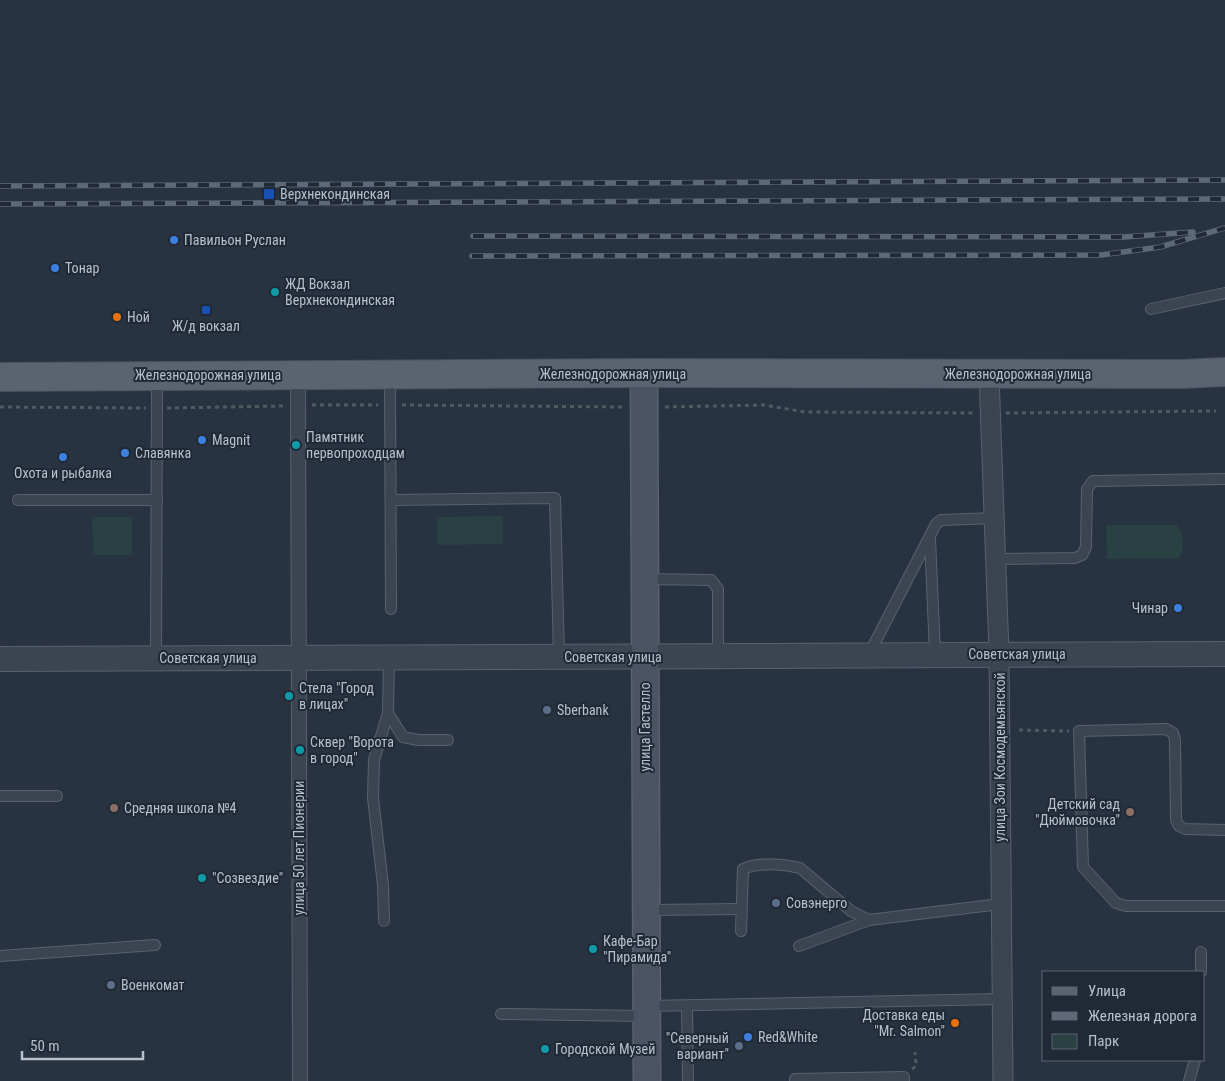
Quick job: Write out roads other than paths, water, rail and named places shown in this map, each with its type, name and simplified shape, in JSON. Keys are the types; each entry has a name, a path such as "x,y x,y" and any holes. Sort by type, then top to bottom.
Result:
{"main road":[{"name":"Железнодорожная улица","path":"0,376 1225,372"},
{"name":"улица Гастелло","path":"644,373 647,1081"}],"street":[{"name":"улица Зои Космодемьянской","path":"990,374 999,653 1003,1081"},
{"name":"улица 50 лет Пионерии","path":"298,375 300,1081"},
{"name":"Советская улица","path":"0,659 645,657 999,653 1225,654"}],"lane":[{"path":"1151,309 1225,293"},
{"path":"390,374 391,609"},
{"path":"156,658 157,375"},
{"path":"997,560 1075,558 1082,555 1086,547 1086,489 1093,481 1225,479"},
{"path":"391,500 555,498 559,657"},
{"path":"18,500 157,500"},
{"path":"935,654 930,530 941,520 995,518"},
{"path":"869,654 930,536"},
{"path":"645,579 711,580 715,583 718,589 718,656"},
{"path":"384,921 384,885 373,798 374,760 388,713 389,658"},
{"path":"388,713 403,737 418,740 448,740"},
{"path":"1225,830 1185,829 1179,826 1176,820 1175,740 1173,733 1166,729 1079,731 1083,867 1116,903 1126,906 1225,906"},
{"path":"0,796 57,796"},
{"path":"741,931 743,869 750,866 790,866 800,868 850,911 868,920"},
{"path":"799,946 868,920 1000,904"},
{"path":"646,910 741,909"},
{"path":"0,956 155,945"},
{"path":"1201,971 1202,952"},
{"path":"501,1014 646,1011 687,1006 1002,999"},
{"path":"687,1006 688,1081"},
{"path":"1189,1081 1196,1061"},
{"path":"795,1081 795,1079 904,1077 904,1081"}],"railway":[{"path":"0,186 1225,180"},
{"path":"0,204 1225,199"},
{"path":"472,256 1101,255 1160,247 1225,228"},
{"path":"473,236 1124,237 1193,232"}],"place":[{"name":"Верхнекондинская","path":"269,194"},
{"name":"Павильон Руслан","path":"174,240"},
{"name":"Тонар","path":"55,268"},
{"name":"ЖД Вокзал Верхнекондинская","path":"275,292"},
{"name":"Ж/д вокзал","path":"206,310"},
{"name":"Ной","path":"117,317"},
{"name":"Magnit","path":"202,440"},
{"name":"Памятник первопроходцам","path":"296,445"},
{"name":"Славянка","path":"125,453"},
{"name":"Охота и рыбалка","path":"63,457"},
{"name":"Чинар","path":"1178,608"},
{"name":"Стела \"Город в лицах\"","path":"289,696"},
{"name":"Sberbank","path":"547,710"},
{"name":"Сквер \"Ворота в город\"","path":"300,750"},
{"name":"Средняя школа №4","path":"114,808"},
{"name":"Детский сад \"Дюймовочка\"","path":"1130,812"},
{"name":"\"Созвездие\"","path":"202,878"},
{"name":"Совэнерго","path":"776,903"},
{"name":"Кафе-Бар \"Пирамида\"","path":"593,949"},
{"name":"Военкомат","path":"111,985"},
{"name":"Доставка еды \"Mr. Salmon\"","path":"955,1023"},
{"name":"Red&White","path":"748,1037"},
{"name":"\"Северный вариант\"","path":"739,1046"},
{"name":"Городской Музей","path":"545,1049"}]}
